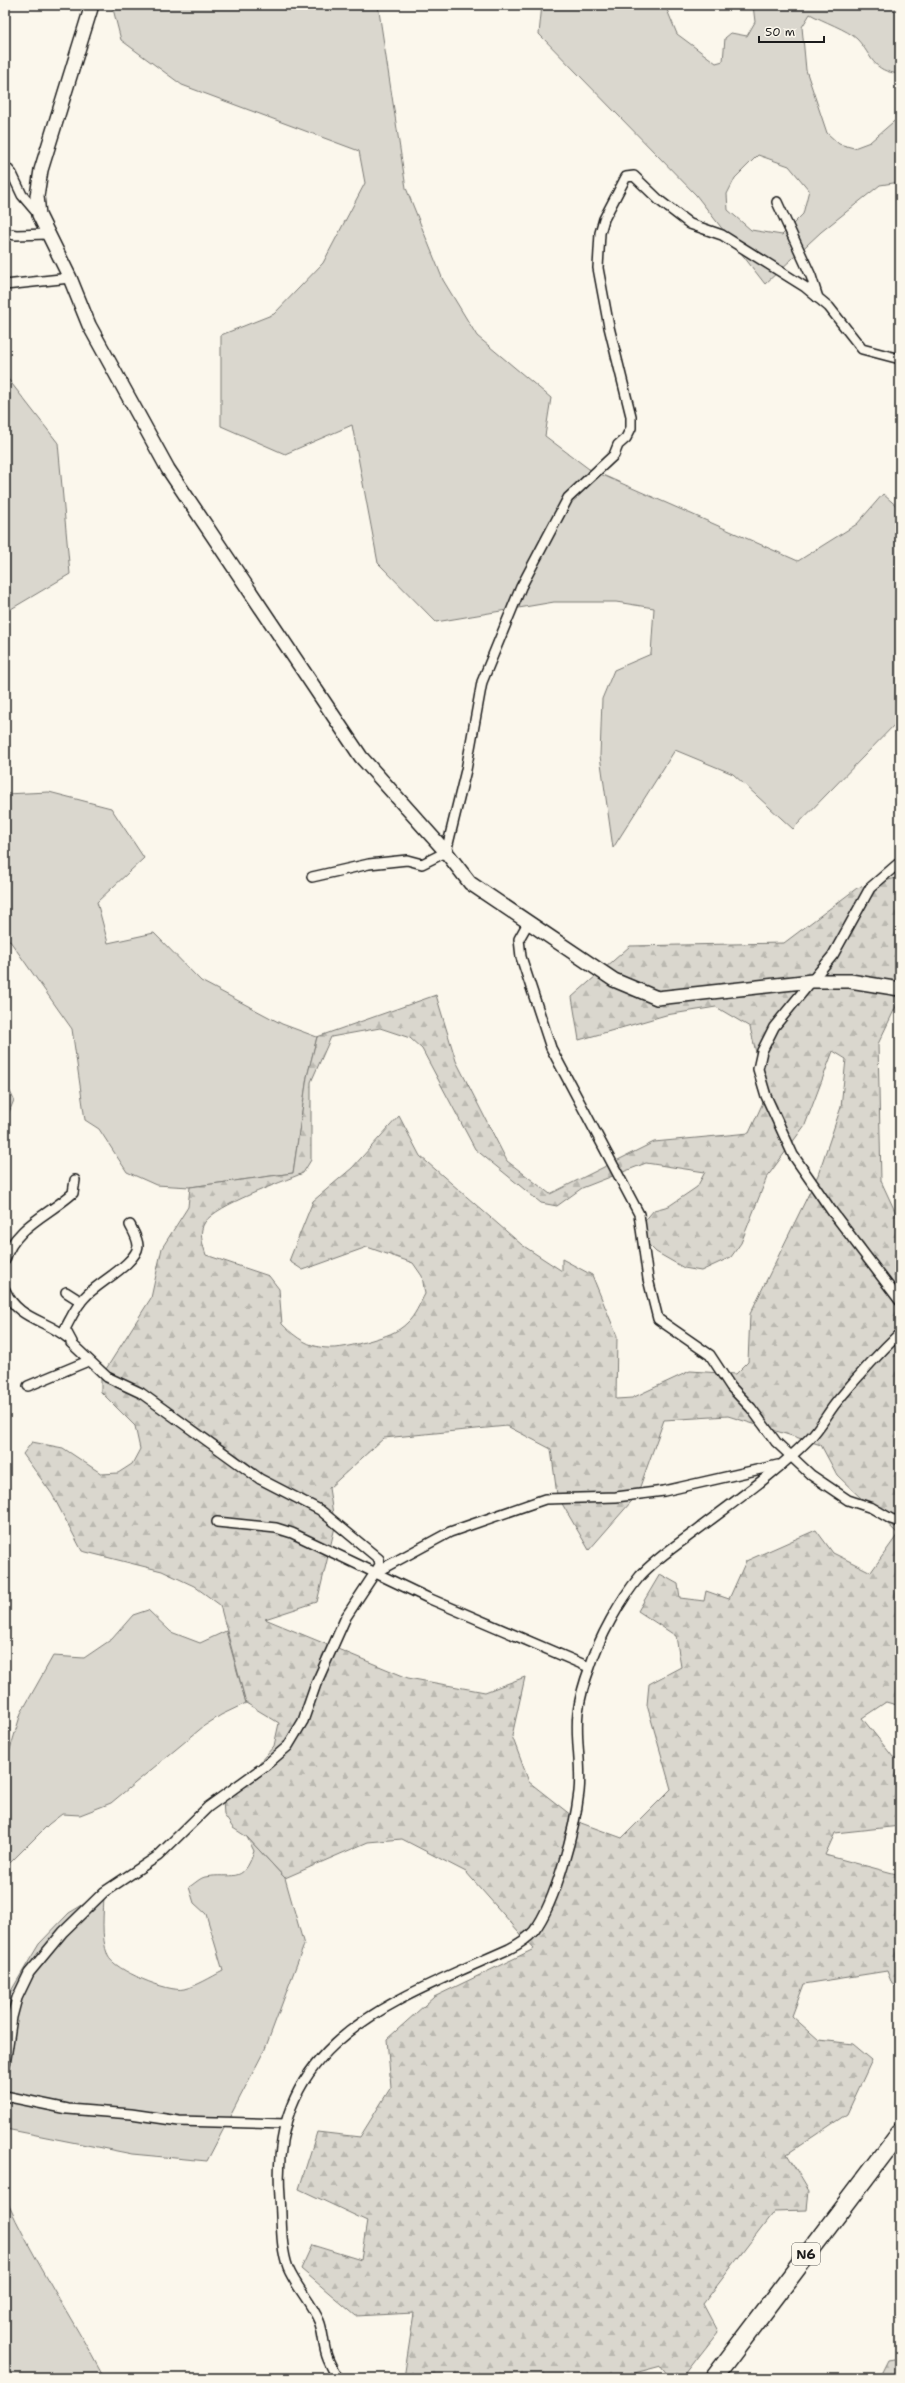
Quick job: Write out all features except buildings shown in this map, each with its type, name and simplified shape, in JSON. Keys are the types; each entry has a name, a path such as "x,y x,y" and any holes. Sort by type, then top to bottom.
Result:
{"highway":[{"name":"N6","path":"714,2378 900,2132"}],"street":[{"path":"38,215 37,196 42,170 92,5"},
{"path":"5,166 12,174 22,195 38,215 70,278 89,325 168,469 361,757 446,852 470,883 614,980 657,998 812,981 850,982 900,989"},
{"path":"312,877 337,870 376,863 407,860 422,864 446,852 466,770 482,682 521,587 568,498 614,455 618,445 626,438 631,428 631,416 609,327 598,268 600,233 604,220 626,177 634,176 660,201 690,224 722,235 818,298 838,317 855,343 862,349 900,359"},
{"path":"777,202 811,276 818,298"},
{"path":"5,233 16,235 47,234"},
{"path":"5,285 70,278"},
{"path":"900,862 870,888 833,955 774,1026 762,1051 758,1069 766,1096 793,1155 831,1210 900,1301"},
{"path":"528,923 519,939 521,957 551,1048 639,1214 648,1279 658,1319 710,1355 731,1387 751,1408 776,1442 811,1475 848,1500 872,1508 891,1519 900,1522"},
{"path":"5,1260 8,1249 16,1238 74,1193 76,1186 75,1180"},
{"path":"5,2064 12,2017 17,1998 29,1973 63,1932 104,1892 158,1856 208,1807 265,1766 288,1746 303,1721 316,1684 346,1617 380,1565 379,1559 320,1510 249,1473 141,1393 108,1377 88,1361 71,1343 72,1342 65,1329 80,1303 90,1292 130,1260 136,1252 138,1244 130,1226"},
{"path":"5,1290 11,1302 20,1312 59,1331 72,1342"},
{"path":"66,1292 80,1303"},
{"path":"337,2378 326,2354 319,2321 288,2268 282,2237 278,2167 287,2116 299,2088 319,2060 353,2027 402,1997 509,1949 524,1941 534,1931 547,1905 556,1881 574,1820 580,1765 577,1737 578,1711 590,1667 599,1644 627,1593 641,1575 781,1464 811,1437 839,1398 870,1362 900,1333"},
{"path":"28,1386 88,1361"},
{"path":"376,1572 450,1532 545,1499 616,1497 664,1491 781,1464"},
{"path":"217,1522 276,1528 292,1533 428,1598 590,1667"},
{"path":"5,2096 68,2109 131,2114 179,2121 286,2124"}],"green space":[{"path":"112,5 378,5 406,188 443,280 477,336 551,398 545,436 589,469 798,561 857,524 883,494 900,509 900,719 793,829 733,774 675,750 613,848 600,756 602,699 614,670 651,654 654,608 616,602 554,602 436,622 378,563 352,425 285,454 221,426 221,335 274,314 323,263 365,183 359,151 182,85 121,40"},
{"path":"542,5 665,5 677,34 716,63 723,61 725,38 731,33 747,36 755,22 753,5 900,5 900,74 883,70 878,66 857,39 848,32 810,14 802,27 806,70 827,133 839,144 854,148 870,142 900,116 900,182 880,185 821,232 765,284 696,195 539,34","holes":["758,155 789,166 809,190 803,214 782,235 751,230 728,210 727,194 735,178"]},
{"path":"5,375 58,443 70,574 11,609 6,600 5,580"},
{"path":"49,792 111,808 144,858 97,902 108,943 154,933 201,981 282,1024 317,1037 307,1077 293,1173 190,1187 156,1185 127,1172 99,1129 85,1120 72,1029 5,934 5,794"},
{"path":"900,877 900,998 878,1044 881,1181 900,1222 900,1706 886,1702 862,1718 893,1757 900,1760 900,1826 835,1833 825,1855 900,1875 900,1988 892,1984 887,1971 804,1984 792,2016 819,2040 853,2044 872,2060 847,2114 787,2154 809,2191 807,2210 774,2211 703,2304 718,2332 682,2378 670,2378 661,2366 631,2374 628,2378 404,2378 414,2313 356,2316 301,2269 312,2245 361,2260 367,2221 299,2189 317,2132 360,2137 391,2087 387,2039 434,1997 534,1949 466,1872 402,1839 368,1842 285,1878 247,1837 233,1828 224,1815 223,1800 245,1779 274,1746 279,1723 246,1703 220,1605 194,1586 162,1571 82,1551 52,1494 23,1454 32,1442 63,1448 102,1474 118,1473 132,1464 140,1449 135,1426 101,1392 101,1377 151,1298 162,1248 188,1207 190,1187 293,1173 307,1077 317,1037 436,995 456,1061 507,1161 550,1194 654,1142 749,1133 766,1096 750,1027 716,1007 666,1015 579,1040 572,997 630,946 784,943 857,888","holes":["380,1028 410,1038 422,1049 475,1149 541,1203 557,1206 582,1188 646,1163 705,1172 697,1187 669,1206 654,1210 643,1223 644,1240 656,1252 684,1268 701,1271 731,1257 741,1243 767,1177 805,1125 833,1051 846,1059 841,1107 818,1175 750,1314 748,1362 736,1374 690,1371 632,1398 616,1399 617,1336 592,1275 562,1259 562,1271 522,1245 420,1156 399,1116 352,1168 313,1201 289,1261 303,1270 367,1247 413,1263 422,1276 425,1294 410,1320 391,1334 372,1340 335,1348 324,1348 314,1346 293,1334 282,1324 279,1289 269,1276 206,1255 201,1234 203,1226 212,1215 236,1201 303,1173 311,1160 311,1082 331,1037","728,1416 821,1445 837,1475 898,1534 871,1572 833,1553 816,1530 746,1561 729,1599 706,1591 704,1601 680,1598 678,1584 660,1574 638,1611 676,1636 681,1667 649,1684 647,1705 671,1789 622,1838 581,1823 529,1782 512,1736 525,1677 485,1692 408,1678 265,1619 317,1602 335,1527 329,1488 384,1438 507,1426 551,1449 557,1495 589,1550 637,1495 664,1420"]},
{"path":"5,1081 14,1100 5,1122"},
{"path":"148,1610 171,1632 200,1643 226,1631 246,1703 221,1715 204,1726 111,1803 80,1815 62,1814 49,1824 5,1868 5,1766 21,1713 53,1656 84,1658 112,1639 133,1615"},
{"path":"247,1837 285,1878 304,1945 265,2049 207,2161 132,2154 5,2130 5,2001 39,1944 69,1913 104,1892 104,1941 108,1956 112,1962 131,1974 167,1988 184,1989 204,1981 223,1971 206,1914 194,1903 189,1887 205,1877 236,1875 246,1869 254,1851"},
{"path":"5,2197 40,2266 104,2378 5,2378"},
{"path":"900,2358 900,2378 879,2378 888,2360"}]}
